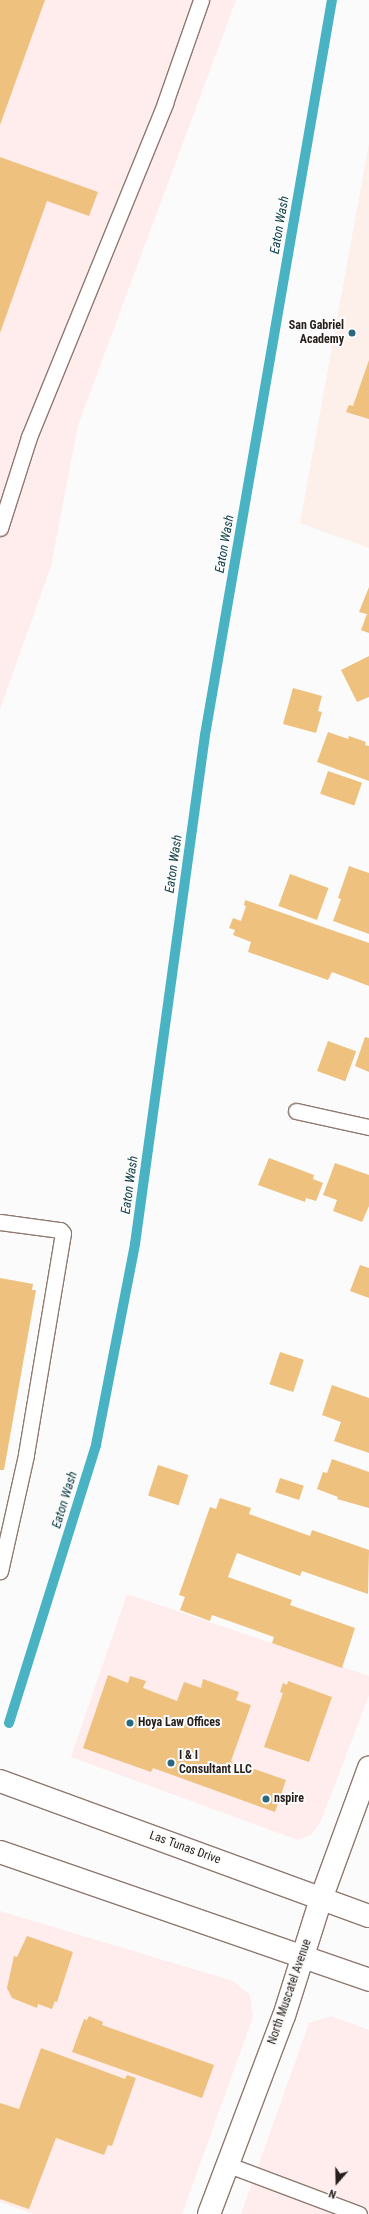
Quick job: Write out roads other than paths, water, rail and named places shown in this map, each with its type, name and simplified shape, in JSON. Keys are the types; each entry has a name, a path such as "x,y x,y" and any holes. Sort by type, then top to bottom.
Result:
{"main road":[{"name":"North Muscatel Avenue","path":"209,2214 226,2164 303,1958 321,1899 369,1768"},
{"name":"Las Tunas Drive","path":"0,1781 369,1916"},
{"path":"0,1852 369,1980"}],"lane":[{"path":"0,528 29,437 165,103 201,0"},
{"path":"296,1111 369,1127"},
{"path":"0,1222 60,1230 63,1233 26,1455 0,1571"},
{"path":"226,2164 359,2214"}],"waterway":[{"name":"Eaton Wash","path":"9,1723 96,1445 135,1244 205,735 332,0"}],"place":[{"name":"San Gabriel Academy","path":"352,333"},
{"name":"Hoya Law Offices","path":"130,1723"},
{"name":"I & I Consultant LLC","path":"171,1763"},
{"name":"nspire","path":"266,1799"}]}
